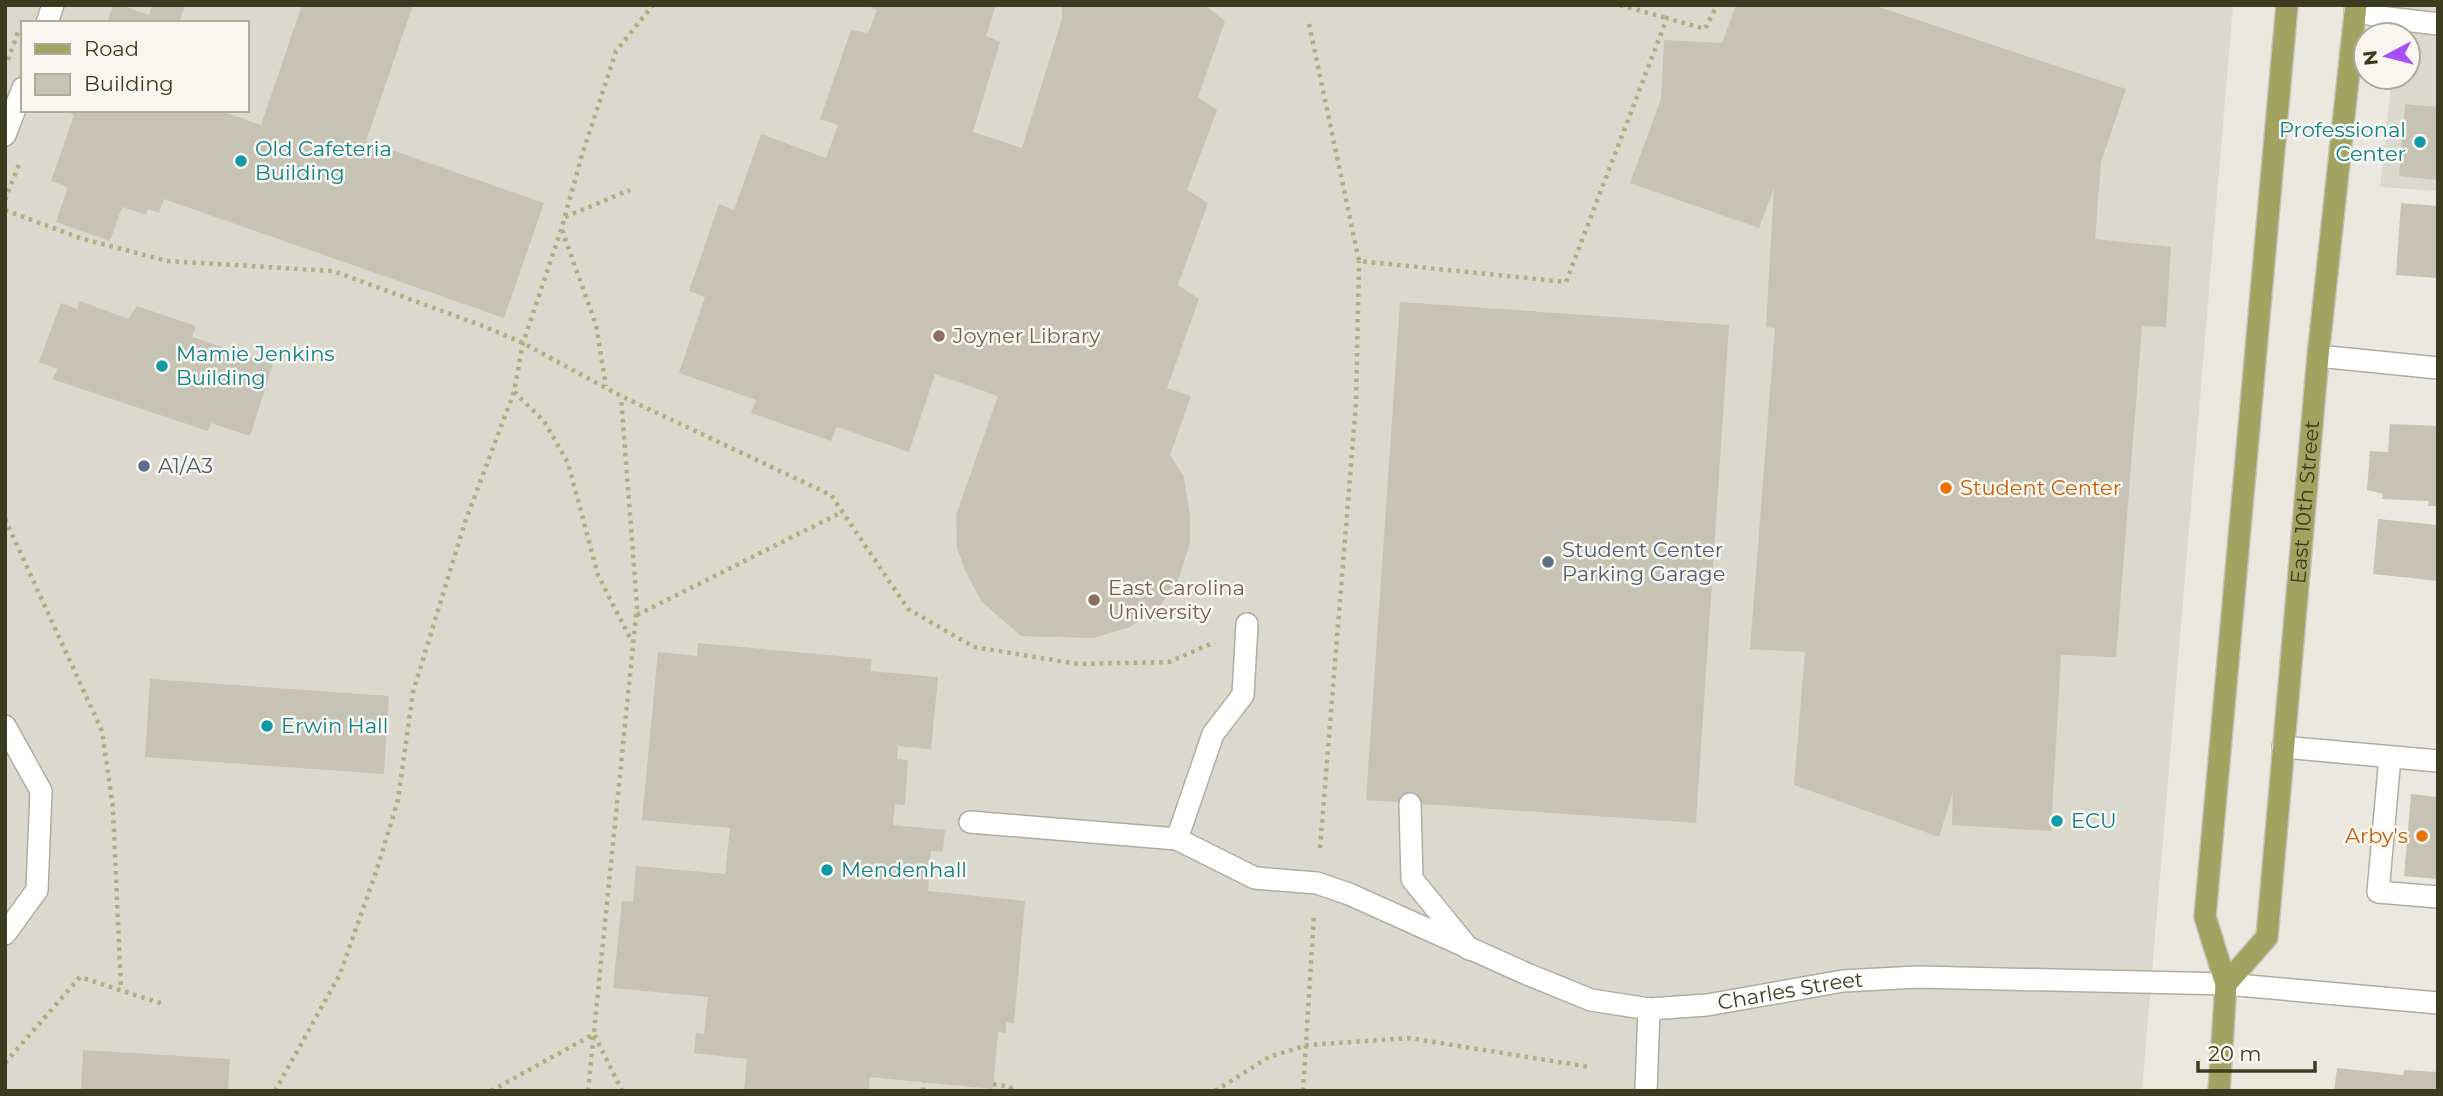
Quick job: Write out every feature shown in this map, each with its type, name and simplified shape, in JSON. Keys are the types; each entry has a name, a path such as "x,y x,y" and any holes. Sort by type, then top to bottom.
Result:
{"main road":[{"path":"2219,1091 2226,984 2205,917 2287,5"},
{"name":"East 10th Street","path":"2226,984 2267,937 2318,356 2356,8"}],"street":[{"path":"2356,8 2388,18 2438,23"},
{"path":"5,135 21,93"},
{"path":"2318,356 2438,368"},
{"path":"971,822 1177,839 1213,734 1242,695 1247,624"},
{"path":"5,726 41,792 37,890 5,934"},
{"path":"2283,747 2438,761"},
{"path":"2390,757 2378,892 2438,897"},
{"path":"1410,804 1412,879 1469,949"},
{"name":"Charles Street","path":"1177,839 1255,878 1317,883 1349,894 1469,949 1591,1000 1649,1009 1707,1005 1843,981 1917,977 2226,984 2438,1003"},
{"path":"1646,1091 1649,1009"}],"path":[{"path":"275,1091 340,974 377,869 398,800 413,692 465,522 514,392 523,343 561,230 582,155 616,51 653,5"},
{"path":"1620,5 1705,29 1717,5"},
{"path":"1359,261 1566,282 1667,18"},
{"path":"1309,24 1359,261 1356,402 1320,848"},
{"path":"565,217 630,190"},
{"path":"5,210 80,238 167,261 333,271 523,343 621,396 831,495 908,609 974,647 1078,664 1169,662 1206,647"},
{"path":"561,230 596,325 606,387"},
{"path":"514,392 544,421 568,463 598,575 633,643"},
{"path":"588,1091 636,615 621,396"},
{"path":"636,615 842,512"},
{"path":"5,519 102,732 113,808 121,990"},
{"path":"1303,1091 1314,915"},
{"path":"5,1063 80,976 163,1004"},
{"path":"491,1091 594,1034"},
{"path":"594,1034 622,1091"},
{"path":"1215,1091 1269,1058 1307,1045 1409,1038 1590,1067"},
{"path":"923,1091 924,1082"},
{"path":"993,1084 1010,1087 1012,1091"}],"shaded area":[{"name":"East Carolina University","path":"5,5 2233,5 2142,1091 5,1091"},
{"path":"2399,5 2438,5 2438,191 2380,187 2390,91 2422,91 2422,21 2397,21"}],"building":[{"path":"113,5 121,5 149,15 152,5 185,5 180,21 108,21"},
{"name":"Old Cafeteria Building","path":"302,5 413,5 366,141 544,203 504,318 164,199 159,213 148,209 146,215 122,207 110,241 56,222 68,187 51,181 74,115 67,112 224,112 261,125"},
{"name":"Joyner Library","path":"865,5 996,5 986,36 1000,42 973,132 1022,148 1062,19 1062,5 1204,5 1225,21 1198,97 1217,110 1187,190 1208,203 1178,285 1199,299 1167,388 1191,396 1170,455 1184,477 1190,516 1190,543 1178,580 1158,609 1130,627 1093,638 1021,636 981,601 957,548 956,515 998,396 935,374 909,452 837,427 831,441 751,413 756,400 679,373 705,297 689,291 719,204 734,210 761,134 826,158 838,125 820,119 851,30 868,33 877,10"},
{"name":"Student Center","path":"1736,5 1873,5 2126,89 2101,162 2095,239 2171,247 2166,327 2142,326 2116,657 2061,655 2051,831 1952,825 1953,792 1939,837 1794,785 1805,652 1750,649 1775,328 1766,327 1774,188 1759,228 1630,183 1661,99 1664,40 1722,43"},
{"name":"Professional Center","path":"2405,104 2438,107 2438,180 2399,176"},
{"path":"2401,203 2438,206 2438,278 2396,275"},
{"name":"Mamie Jenkins Building","path":"80,301 128,319 137,306 196,326 192,337 273,364 250,436 211,423 208,431 52,379 58,369 39,362 61,303 77,309"},
{"name":"Student Center Parking Garage","path":"1400,302 1729,325 1696,823 1366,800"},
{"path":"2390,424 2438,426 2438,506 2428,506 2429,501 2382,499 2383,494 2367,490 2370,451 2388,452"},
{"path":"2378,519 2438,525 2438,581 2373,574"},
{"name":"Mendenhall","path":"698,643 872,659 870,671 938,677 931,749 898,746 897,759 908,760 905,805 895,804 893,825 945,830 943,852 931,851 928,891 1025,901 1014,1023 1006,1022 1006,1033 998,1032 993,1089 870,1077 869,1091 744,1091 747,1059 694,1053 696,1033 704,1034 708,997 613,988 622,901 633,902 636,866 725,874 730,828 642,820 658,652 697,656"},
{"name":"Erwin Hall","path":"150,679 389,696 384,774 145,757"},
{"name":"Arby's","path":"2411,794 2438,797 2438,879 2404,876"},
{"path":"83,1050 230,1059 228,1091 81,1091"},
{"path":"2337,1068 2403,1075 2404,1070 2438,1072 2438,1091 2334,1091"}],"place":[{"name":"Professional Center","path":"2420,142"},
{"name":"Old Cafeteria Building","path":"241,161"},
{"name":"Joyner Library","path":"939,336"},
{"name":"Mamie Jenkins Building","path":"162,366"},
{"name":"A1/A3","path":"144,466"},
{"name":"Student Center","path":"1946,488"},
{"name":"Student Center Parking Garage","path":"1548,562"},
{"name":"East Carolina University","path":"1094,600"},
{"name":"Erwin Hall","path":"267,726"},
{"name":"ECU","path":"2057,821"},
{"name":"Arby's","path":"2422,836"},
{"name":"Mendenhall","path":"827,870"}]}
